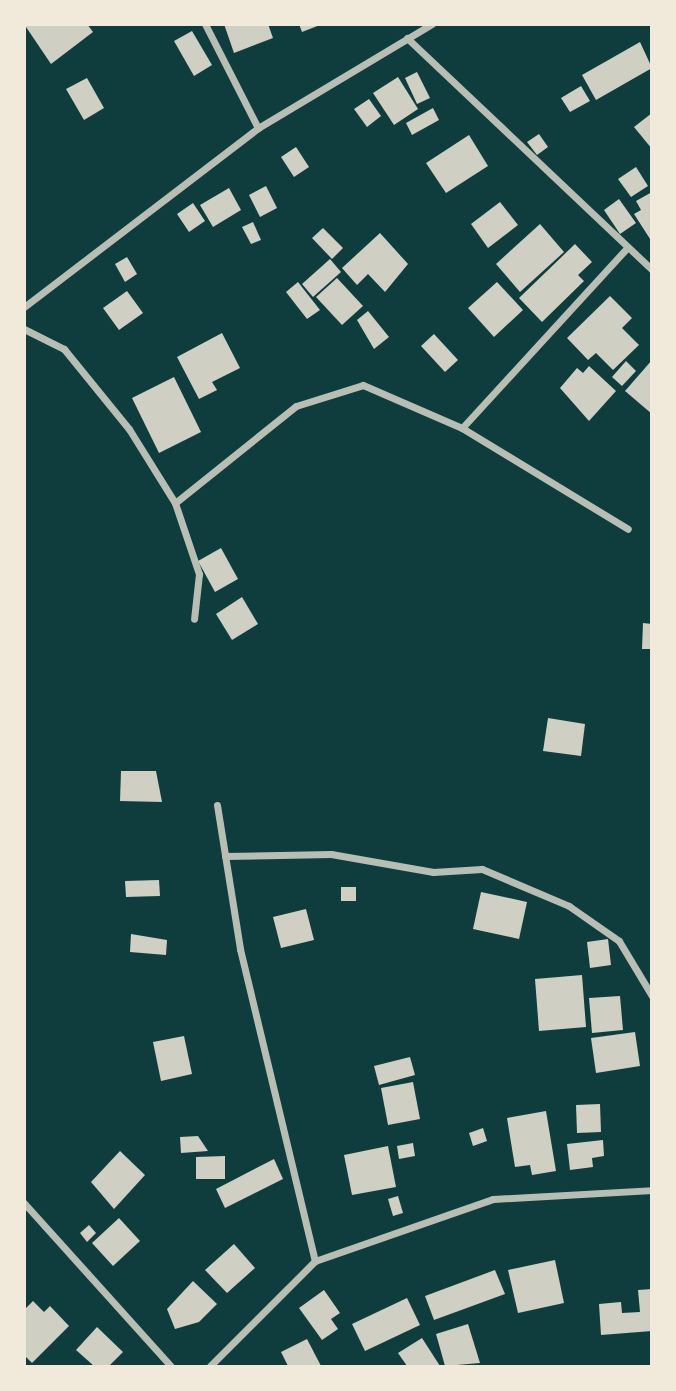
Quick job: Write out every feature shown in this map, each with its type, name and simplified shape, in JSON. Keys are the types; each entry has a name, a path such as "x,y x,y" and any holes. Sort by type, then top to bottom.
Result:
{"street":[{"path":"205,24 258,128"},
{"path":"24,307 258,128 432,24"},
{"path":"407,38 626,249 652,270"},
{"path":"462,428 626,249"},
{"path":"24,330 64,349 129,429 175,503 199,574 194,619"},
{"path":"175,503 296,406 362,385 462,428 628,529"},
{"path":"217,805 260,1040 315,1261"},
{"path":"225,856 331,854 433,872 482,869 569,906 619,941 652,996"},
{"path":"210,1367 315,1261 493,1199 652,1190"},
{"path":"24,1203 171,1367"}],"building":[{"path":"24,24 87,24 93,32 51,64"},
{"path":"224,24 268,24 273,38 234,53"},
{"path":"299,24 320,24 320,25 302,32"},
{"path":"192,31 212,65 194,76 174,41"},
{"path":"640,42 652,68 596,100 582,75"},
{"path":"417,72 430,98 417,104 405,78"},
{"path":"398,77 418,109 394,125 373,93"},
{"path":"87,78 104,108 84,120 66,89"},
{"path":"581,86 590,101 570,112 561,98"},
{"path":"369,99 381,116 367,127 354,109"},
{"path":"433,108 439,120 412,135 406,123"},
{"path":"652,113 652,149 634,127"},
{"path":"539,134 548,147 537,155 527,142"},
{"path":"469,135 488,166 446,193 426,163"},
{"path":"296,147 309,167 294,177 281,157"},
{"path":"636,167 648,186 631,197 618,179"},
{"path":"266,186 277,208 260,217 249,195"},
{"path":"229,188 241,210 213,227 200,205"},
{"path":"652,192 652,242 634,214 641,210 636,201"},
{"path":"619,199 636,223 620,234 604,210"},
{"path":"500,202 518,225 488,248 471,224"},
{"path":"193,203 205,221 189,232 177,214"},
{"path":"253,222 261,240 251,244 242,227"},
{"path":"540,224 564,252 520,292 496,264"},
{"path":"323,228 343,248 332,259 312,238"},
{"path":"380,233 408,264 385,292 368,274 357,285 342,268"},
{"path":"575,244 592,262 578,275 584,281 542,322 519,298"},
{"path":"127,257 137,274 125,282 115,264"},
{"path":"330,259 341,272 313,297 302,284"},
{"path":"337,278 363,306 342,325 316,297"},
{"path":"298,282 320,310 307,319 286,292"},
{"path":"497,282 523,310 494,337 468,308"},
{"path":"127,291 143,313 119,330 103,308"},
{"path":"610,296 632,318 622,328 639,345 613,370 596,353 588,360 567,338"},
{"path":"368,311 389,337 374,349 357,320"},
{"path":"222,333 240,368 212,382 217,390 199,399 177,357"},
{"path":"434,334 458,360 445,372 421,346"},
{"path":"652,360 652,414 625,391"},
{"path":"626,361 636,371 622,386 612,377"},
{"path":"589,366 616,391 589,421 560,388 577,368 583,373"},
{"path":"174,377 201,432 159,453 132,398"},
{"path":"221,548 238,579 215,592 198,561"},
{"path":"242,597 258,624 232,640 216,614"},
{"path":"643,623 652,624 652,649 642,649"},
{"path":"548,718 585,724 581,756 543,751"},
{"path":"121,771 156,771 162,802 120,801"},
{"path":"159,880 160,896 126,897 125,881"},
{"path":"341,887 356,887 356,901 341,901"},
{"path":"481,892 527,902 519,939 473,929"},
{"path":"306,909 314,940 281,948 273,917"},
{"path":"131,934 167,940 166,955 130,952"},
{"path":"608,939 611,965 590,968 587,942"},
{"path":"582,975 586,1027 539,1031 535,979"},
{"path":"620,996 623,1030 592,1033 589,998"},
{"path":"635,1032 640,1066 596,1073 591,1038"},
{"path":"184,1036 192,1074 161,1081 153,1042"},
{"path":"410,1057 415,1075 379,1085 374,1066"},
{"path":"413,1082 420,1119 388,1125 381,1088"},
{"path":"600,1104 601,1132 577,1133 576,1105"},
{"path":"546,1111 556,1171 532,1175 530,1165 515,1167 507,1118"},
{"path":"483,1128 487,1141 473,1146 469,1133"},
{"path":"198,1136 208,1151 181,1153 180,1137"},
{"path":"603,1140 604,1156 592,1158 593,1167 570,1170 567,1144"},
{"path":"413,1143 415,1156 399,1159 397,1146"},
{"path":"388,1146 396,1187 352,1195 344,1155"},
{"path":"120,1151 145,1175 114,1209 91,1182"},
{"path":"225,1156 225,1179 196,1179 196,1157"},
{"path":"274,1159 283,1179 225,1208 216,1189"},
{"path":"398,1196 403,1213 393,1216 388,1199"},
{"path":"119,1218 140,1241 113,1266 92,1243"},
{"path":"89,1225 96,1233 87,1242 80,1233"},
{"path":"234,1244 255,1268 227,1293 205,1270"},
{"path":"555,1260 564,1303 518,1313 508,1270"},
{"path":"495,1270 505,1294 434,1320 425,1296"},
{"path":"193,1281 217,1304 199,1322 175,1329 167,1309"},
{"path":"652,1289 652,1331 601,1335 599,1304 621,1302 622,1313 640,1312 638,1290"},
{"path":"324,1290 340,1313 331,1319 338,1329 322,1340 299,1308"},
{"path":"407,1298 420,1325 365,1351 352,1324"},
{"path":"33,1301 44,1312 50,1306 69,1326 32,1363 24,1355 24,1310"},
{"path":"468,1324 480,1363 445,1366 436,1334"},
{"path":"97,1327 123,1352 109,1366 94,1366 76,1350"},
{"path":"422,1338 440,1366 407,1366 398,1353"},
{"path":"307,1339 321,1366 288,1366 281,1352"}]}
